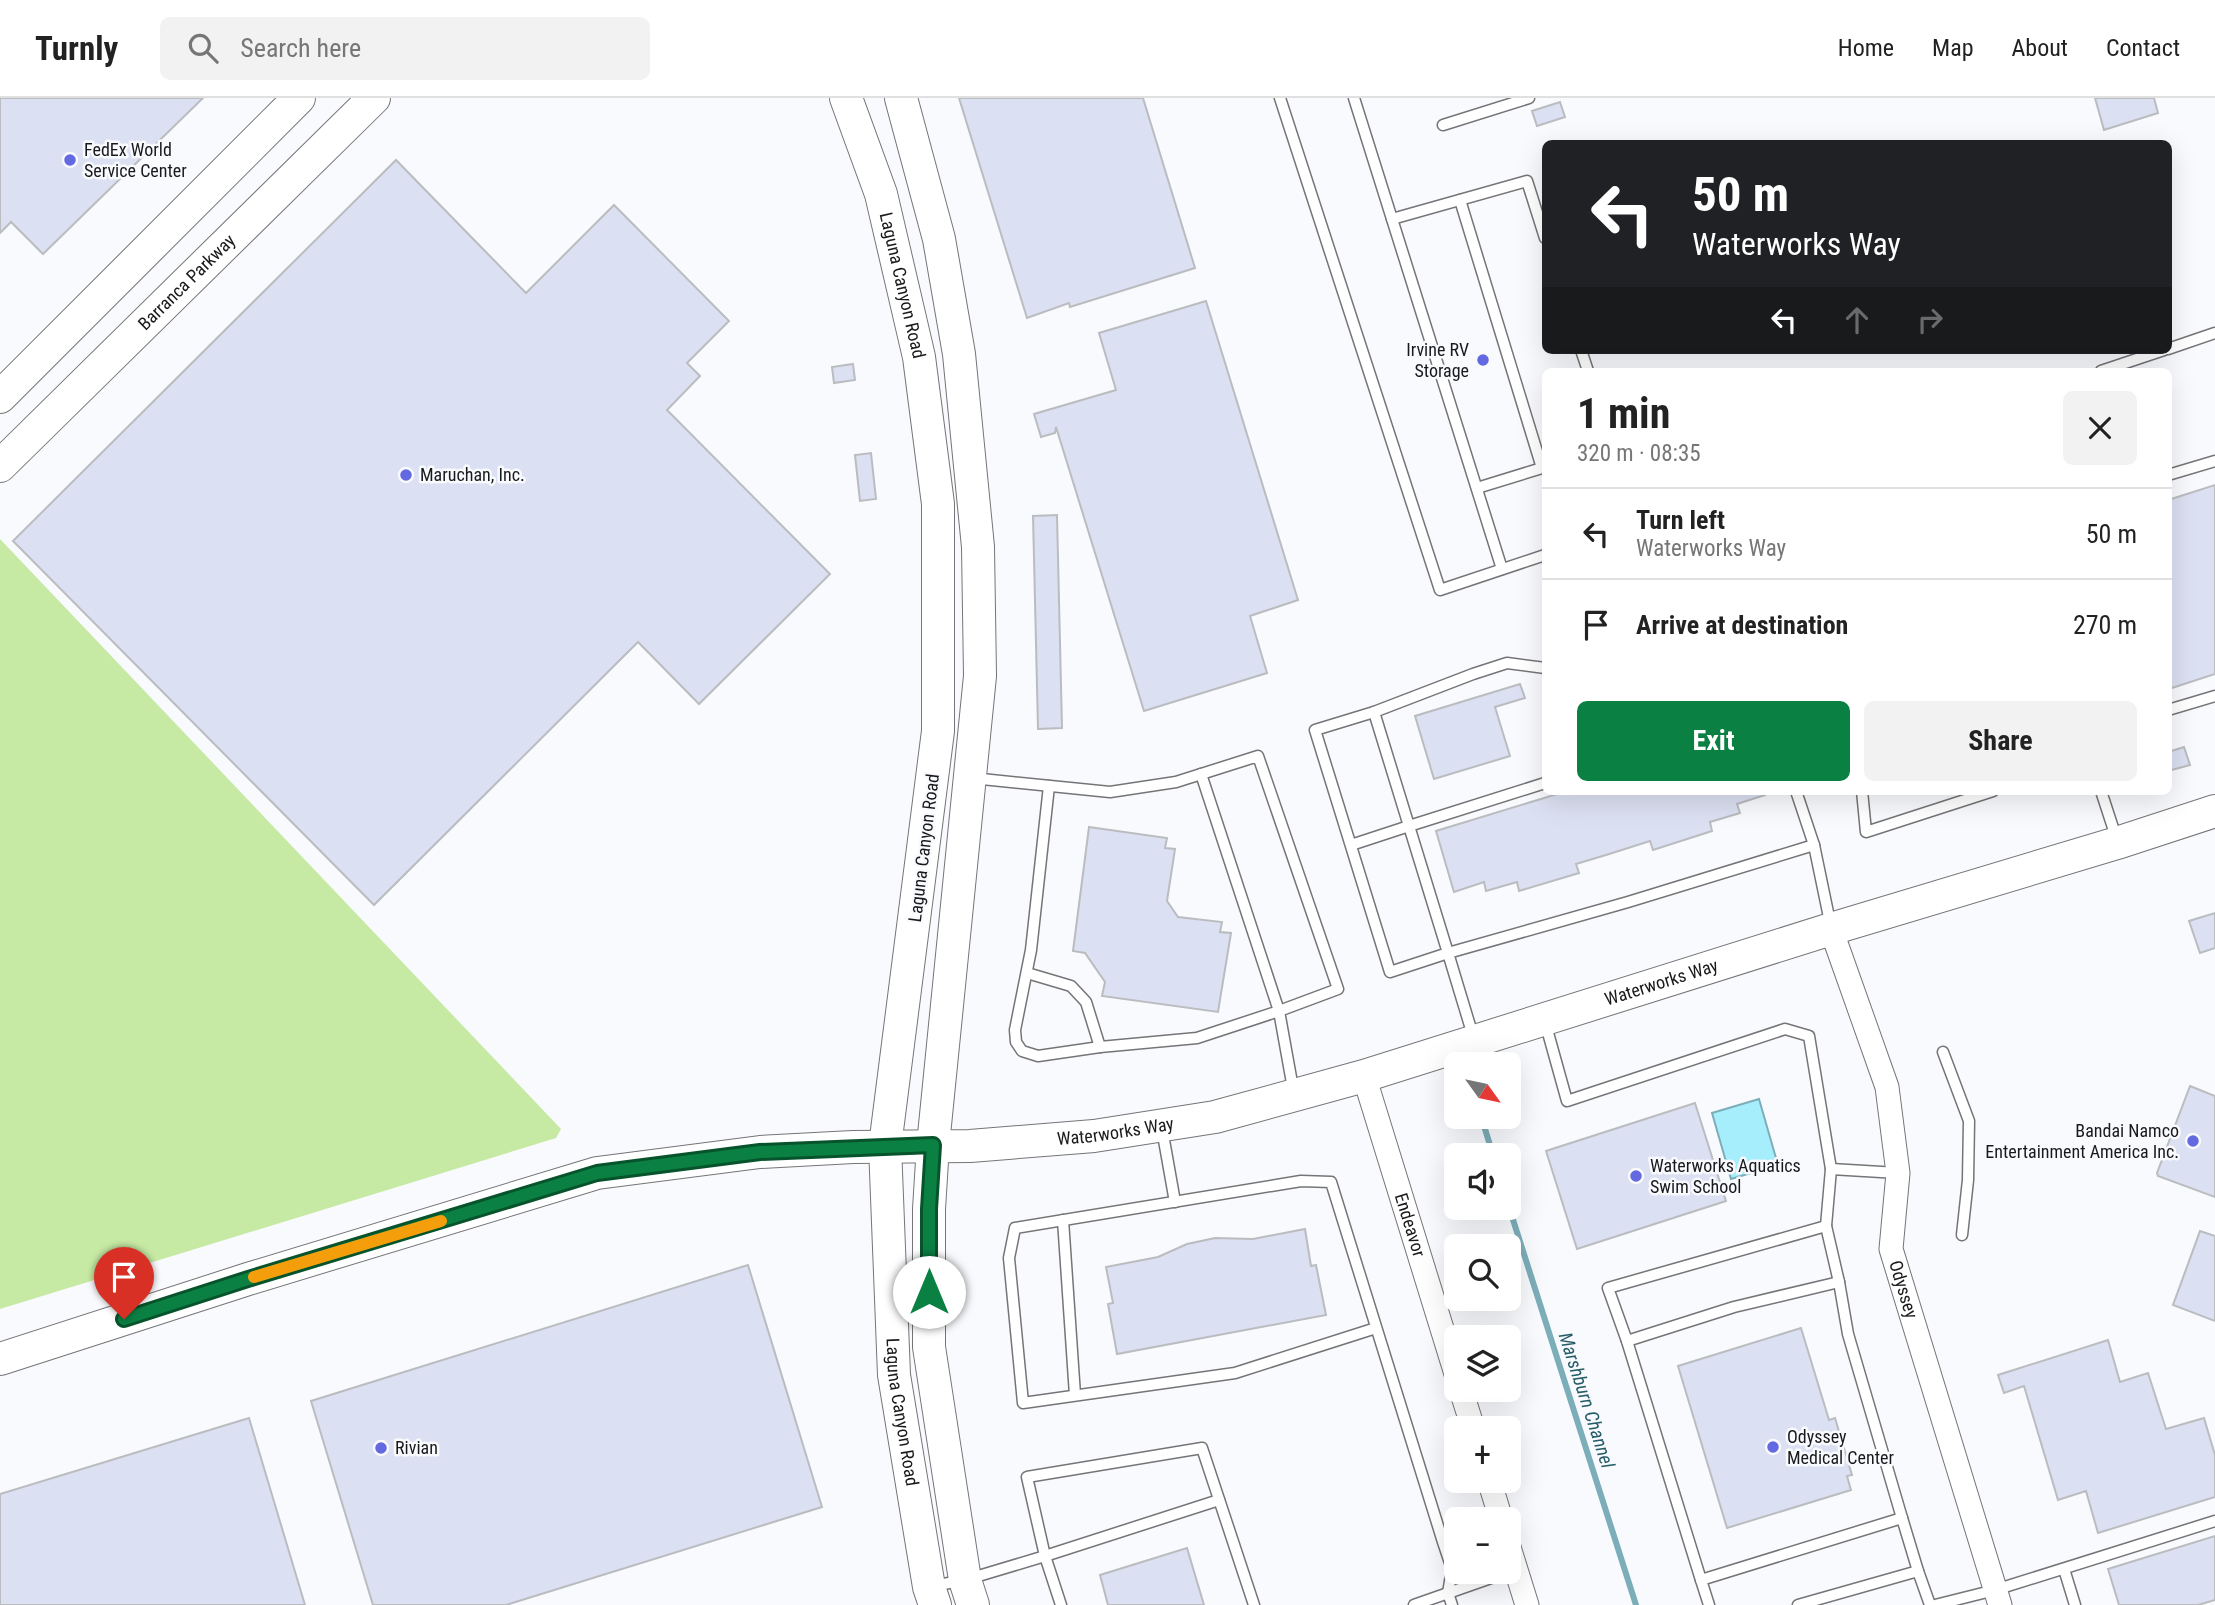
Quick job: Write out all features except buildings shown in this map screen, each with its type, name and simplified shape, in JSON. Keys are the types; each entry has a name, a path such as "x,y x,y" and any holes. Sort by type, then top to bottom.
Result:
{"main road":[{"path":"0,397 299,98"},
{"name":"Barranca Parkway","path":"0,466 374,98"},
{"name":"Laguna Canyon Road","path":"846,98 881,194 919,357 938,504 938,731 886,1146 894,1375 932,1596"},
{"name":"Laguna Canyon Road","path":"901,98 939,239 959,354 978,547 980,676 933,1145 929,1209 929,1347 969,1592"},
{"name":"Waterworks Way","path":"0,1359 248,1279 597,1173 760,1152 886,1146 970,1146 1094,1136 1215,1117 1364,1076 2215,811"}],"street":[{"name":"Odyssey","path":"1831,929 1887,1087 1898,1173 1891,1249 1998,1598"},
{"name":"Endeavor","path":"1364,1076 1444,1335"},
{"path":"1517,1584 1527,1605"}],"lane":[{"path":"1280,98 1440,590 1542,556"},
{"path":"1354,98 1502,569"},
{"path":"1443,125 1529,98"},
{"path":"1392,219 1527,181 1542,228"},
{"path":"1460,200 1542,468 1477,488"},
{"path":"2172,347 2215,333"},
{"path":"2110,368 2151,354"},
{"path":"2172,474 2215,461"},
{"path":"1542,668 1507,663 1374,712 1315,730 1390,972 1814,845"},
{"path":"2172,709 2215,696"},
{"path":"1374,712 1474,1042"},
{"path":"970,778 1110,792 1176,782 1258,756 1338,989 1197,1038 1038,1056 1022,1051 1017,1047 1015,1030 1027,973 1049,786"},
{"path":"1201,774 1279,1011 1295,1097"},
{"path":"1351,845 1542,784"},
{"path":"1797,795 1814,845 1831,929"},
{"path":"1862,795 1866,832 1981,795"},
{"path":"2102,795 2118,843"},
{"path":"1027,973 1071,986 1086,1002 1100,1047"},
{"path":"1544,1020 1567,1101 1785,1029 1809,1036 1831,1169 1826,1226 1848,1334 1930,1605"},
{"path":"1943,1052 1969,1121 1968,1180 1962,1235"},
{"path":"1161,1126 1175,1202"},
{"path":"1831,1169 1898,1173"},
{"path":"1376,1328 1235,1373 1023,1403 1009,1258 1015,1228 1301,1181 1331,1182 1452,1569 1450,1599"},
{"path":"1063,1220 1075,1395"},
{"path":"1709,1605 1608,1288 1826,1226"},
{"path":"1627,1341 1734,1307 1839,1282"},
{"path":"1061,1605 1045,1556 1027,1477 1202,1448 1254,1605"},
{"path":"932,1596 969,1592 1045,1556 1219,1500"},
{"path":"1701,1580 1902,1518"},
{"path":"1936,1605 1998,1598 2064,1569 2215,1521"},
{"path":"2064,1569 2075,1605"},
{"path":"1798,1605 1918,1571"},
{"path":"1414,1605 1450,1599 1482,1584"}],"green space":[{"path":"0,539 561,1129 556,1138 0,1309"}],"water":[{"path":"1759,1099 1778,1165 1731,1179 1712,1113"}],"waterway":[{"name":"Marshburn Channel","path":"1485,1129 1489,1143"},
{"name":"Marshburn Channel","path":"1513,1220 1636,1605"}],"slow traffic":[{"path":"254,1277 441,1221"}],"place":[{"name":"FedEx World Service Center","path":"70,160"},
{"name":"Irvine RV Storage","path":"1483,360"},
{"name":"Maruchan, Inc.","path":"406,475"},
{"name":"Bandai Namco Entertainment America Inc.","path":"2193,1141"},
{"name":"Waterworks Aquatics Swim School","path":"1636,1176"},
{"name":"Odyssey Medical Center","path":"1773,1447"},
{"name":"Rivian","path":"381,1448"}],"route":[{"path":"124,1319 597,1173 760,1152 853,1147 933,1145 929,1209 929,1292"}]}
